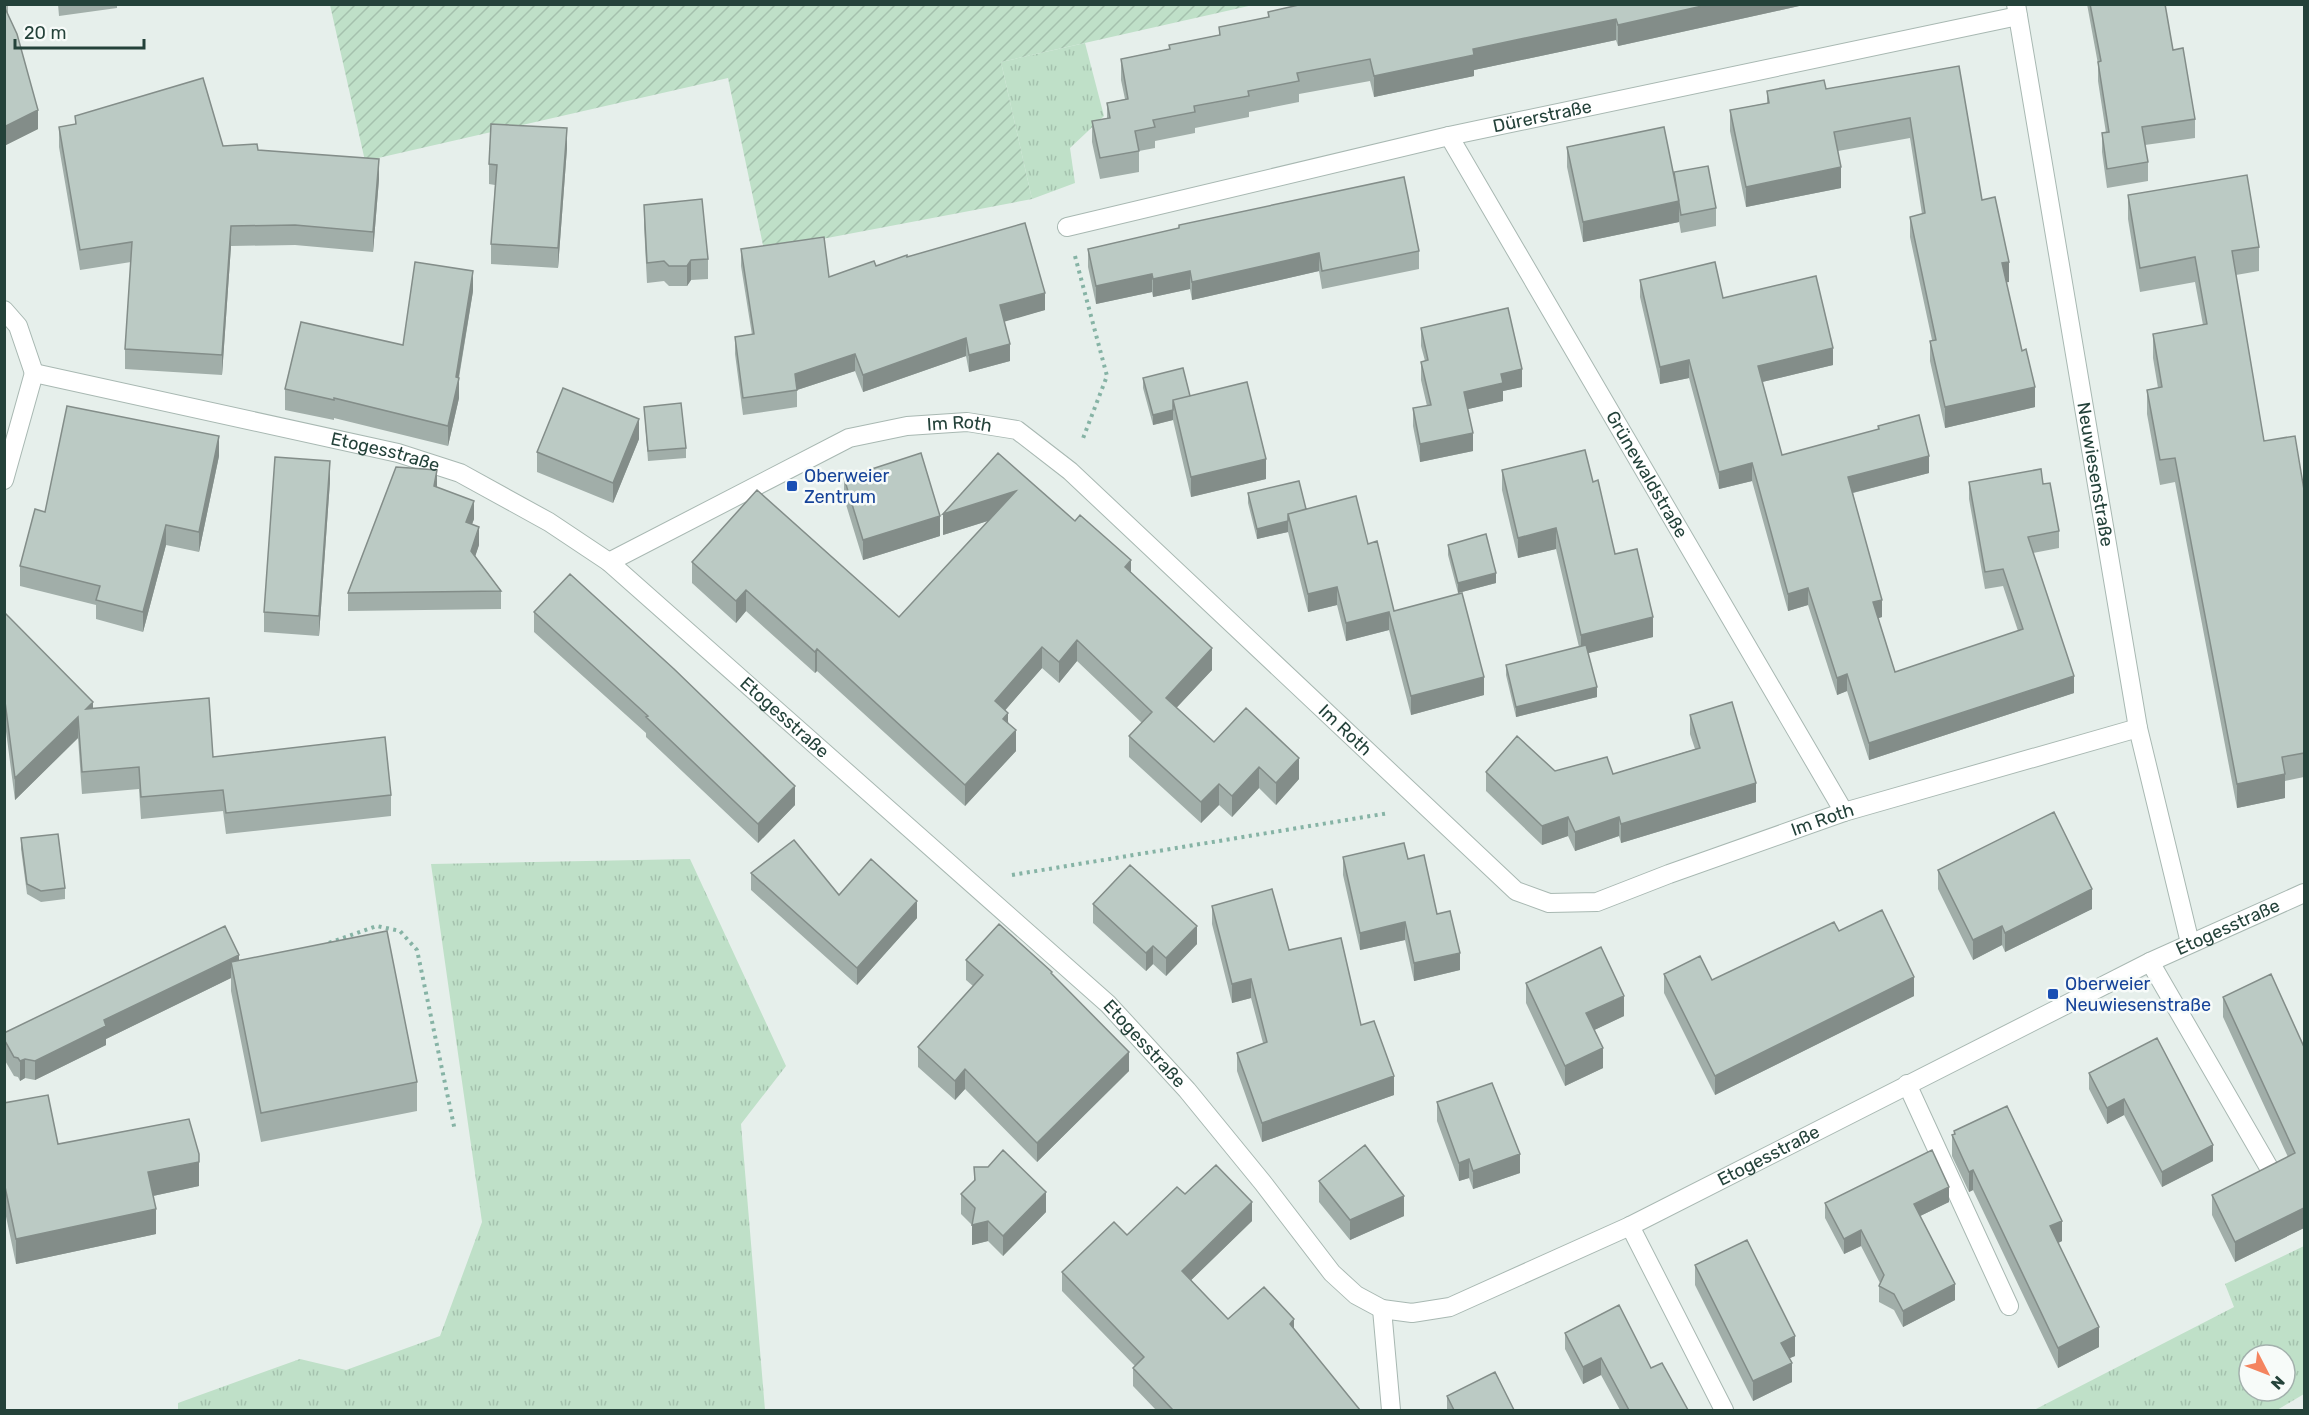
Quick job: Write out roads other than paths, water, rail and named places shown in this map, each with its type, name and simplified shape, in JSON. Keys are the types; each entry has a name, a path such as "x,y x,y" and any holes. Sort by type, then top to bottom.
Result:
{"street":[{"name":"Dürerstraße","path":"1067,226 1449,136 2017,10"},
{"name":"Neuwiesenstraße","path":"2017,10 2138,728 2190,943"},
{"name":"Grünewaldstraße","path":"1449,136 1844,812"},
{"path":"4,310 18,326 34,373 4,480"},
{"name":"Etogesstraße","path":"34,373 398,453 460,473 549,522 609,562 972,881 1108,1004 1187,1090 1263,1183 1332,1273 1356,1295 1382,1309 1412,1313 1450,1307 1630,1226 2150,962 2304,892"},
{"name":"Im Roth","path":"609,562 849,438 907,426 967,422 1017,430 1070,471 1516,891 1549,903 1597,902 1844,812 2138,728"},
{"path":"2150,962 2268,1166"},
{"path":"1907,1084 2009,1306"},
{"path":"1630,1226 1724,1410"},
{"path":"1382,1309 1391,1410"}],"place":[{"name":"Oberweier Zentrum","path":"792,486"},
{"name":"Oberweier Neuwiesenstraße","path":"2053,994"}]}
